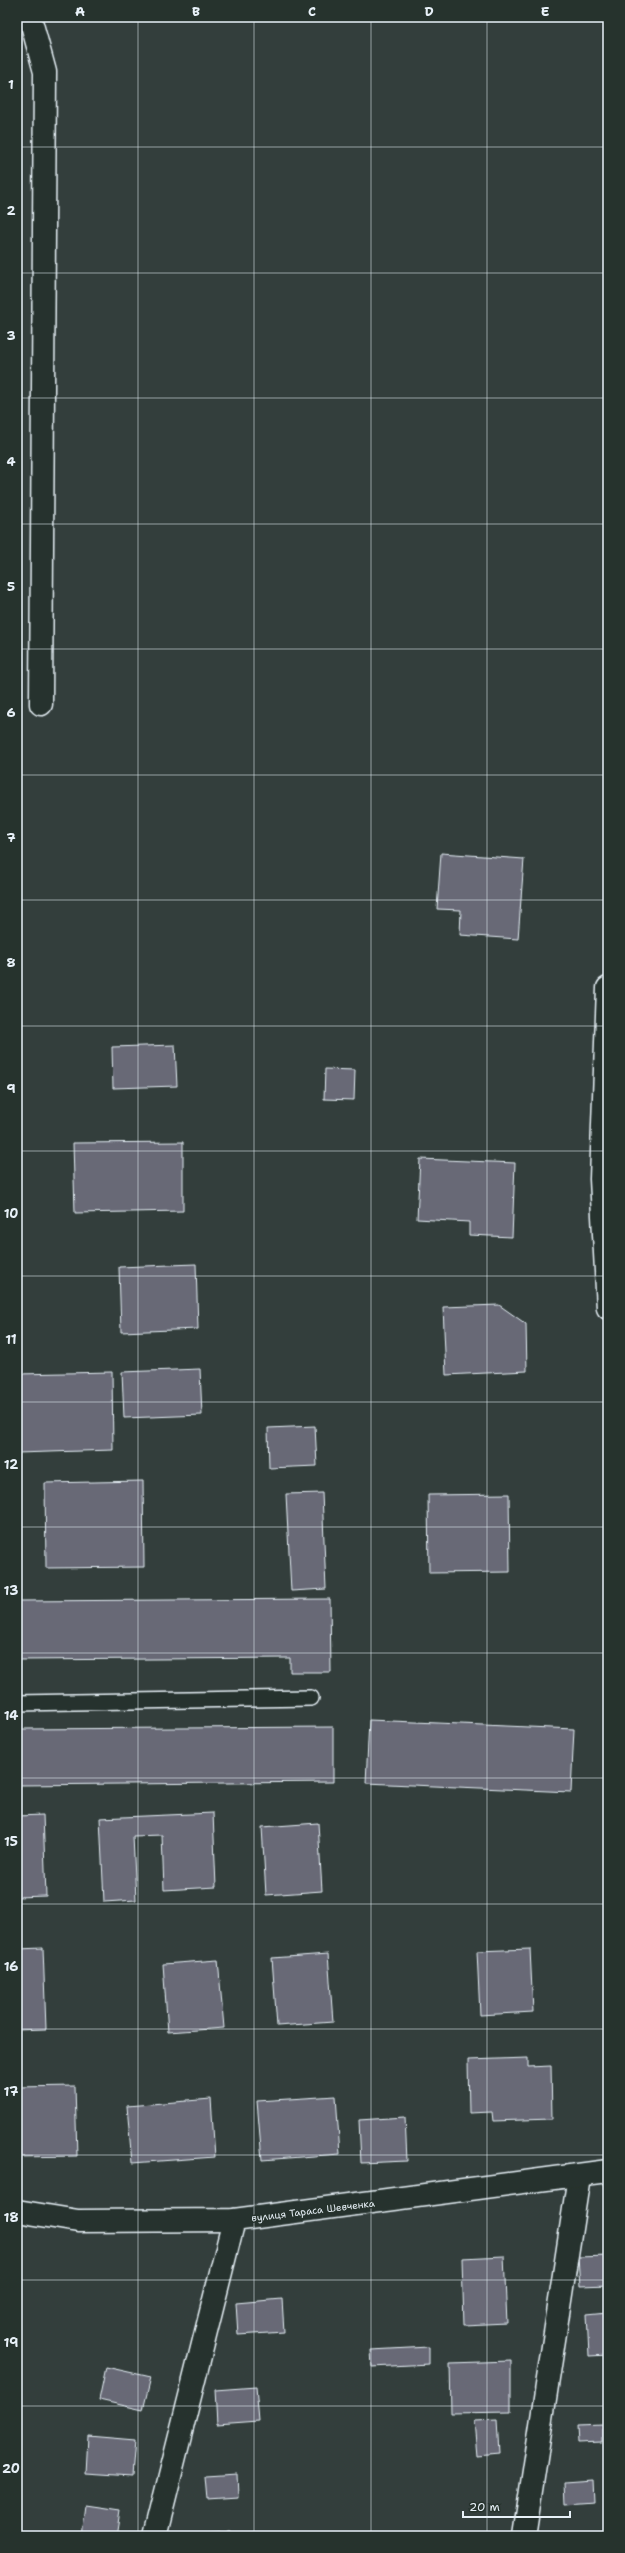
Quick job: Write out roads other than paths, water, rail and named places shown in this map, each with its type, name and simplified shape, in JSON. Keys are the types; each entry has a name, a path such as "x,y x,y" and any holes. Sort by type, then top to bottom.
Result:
{"street":[{"path":"30,17 45,72 41,704"},
{"path":"608,988 601,1179 608,1308"},
{"name":"вулиця Тараса Шевченка","path":"17,2212 78,2221 234,2220 608,2171"},
{"path":"524,2536 579,2176"},
{"path":"155,2536 234,2220"}],"lane":[{"path":"17,1703 311,1698"}]}
